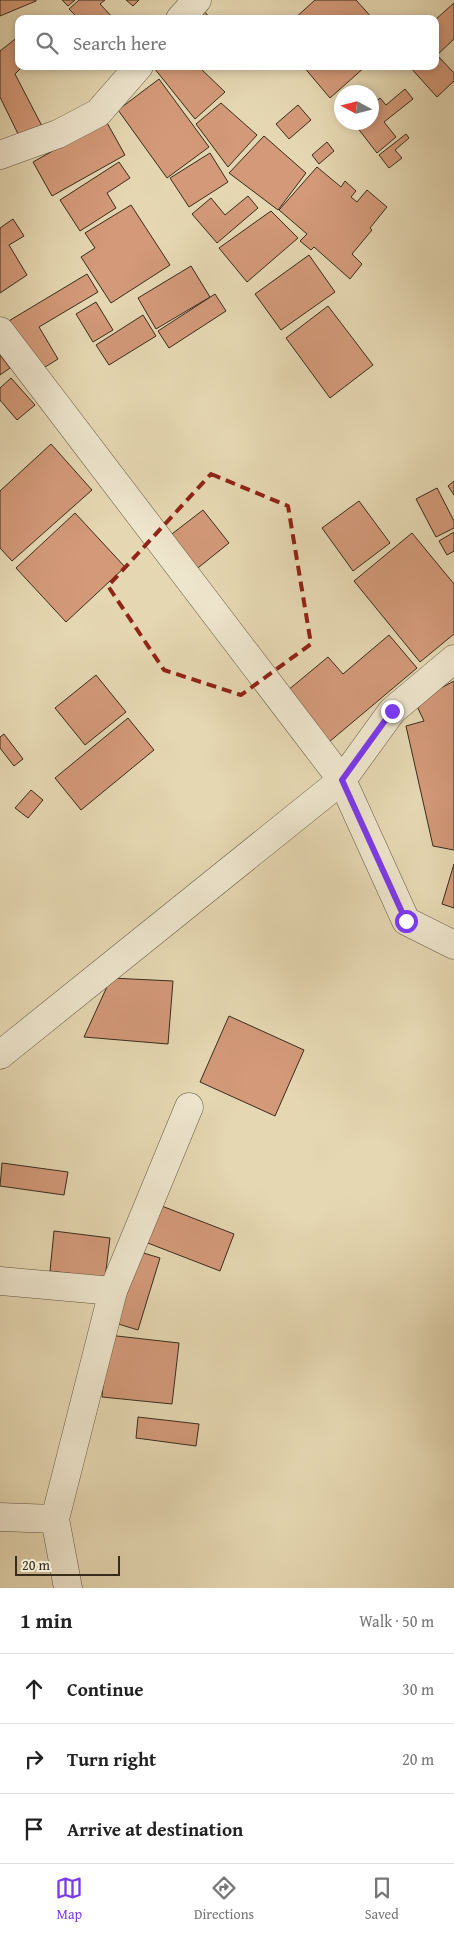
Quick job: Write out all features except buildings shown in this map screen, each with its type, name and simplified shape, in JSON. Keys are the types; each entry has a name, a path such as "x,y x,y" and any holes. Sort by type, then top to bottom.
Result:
{"street":[{"path":"184,15 197,0"},
{"path":"0,154 58,134 98,113 136,70"},
{"path":"0,331 342,780 406,921 454,945"},
{"path":"0,1055 342,780 392,711 454,659"},
{"path":"68,1588 55,1519 113,1291 190,1107"},
{"path":"0,1281 113,1291"},
{"path":"0,1517 55,1519"}],"highlighted area":[{"path":"211,474 288,506 311,644 241,695 164,670 108,586"}],"route":[{"path":"392,711 342,780 406,921"}]}
